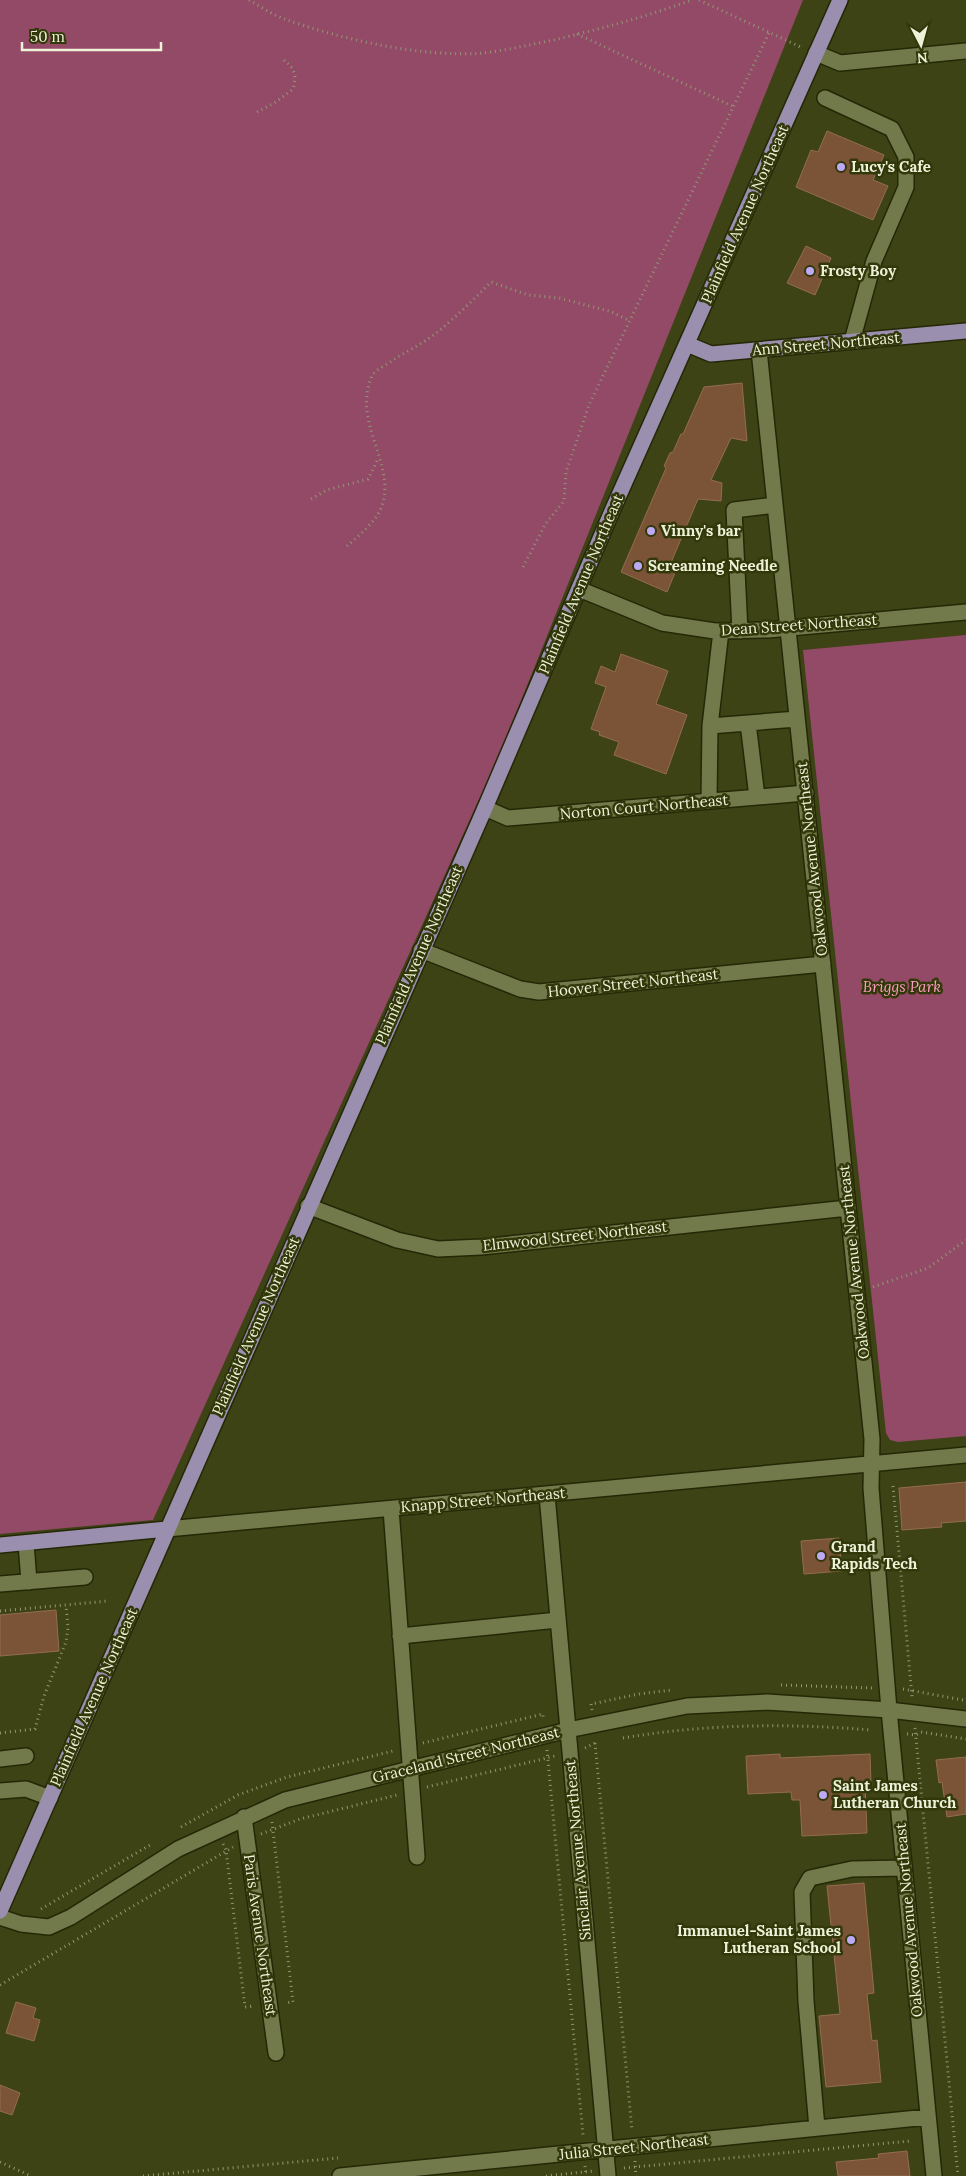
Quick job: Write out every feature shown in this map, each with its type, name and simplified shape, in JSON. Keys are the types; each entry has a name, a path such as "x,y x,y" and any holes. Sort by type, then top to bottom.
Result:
{"main road":[{"name":"Plainfield Avenue Northeast","path":"0,1911 579,589 840,0"},
{"name":"Ann Street Northeast","path":"688,344 711,354 966,331"},
{"name":"Knapp Street Northeast","path":"0,1545 167,1529"}],"street":[{"path":"816,53 840,63 966,51"},
{"path":"825,98 892,129 906,157 906,187 874,261 852,342"},
{"name":"Oakwood Avenue Northeast","path":"759,350 872,1439 870,1488 889,1710 934,2176"},
{"path":"740,631 734,510 774,505"},
{"name":"Dean Street Northeast","path":"579,589 662,623 721,631 787,628 966,612"},
{"path":"709,801 710,726 721,631"},
{"path":"710,726 797,719"},
{"path":"748,723 757,797"},
{"name":"Norton Court Northeast","path":"484,808 508,818 806,792"},
{"name":"Hoover Street Northeast","path":"421,950 520,989 539,992 823,964"},
{"name":"Elmwood Street Northeast","path":"308,1206 398,1240 438,1249 848,1208"},
{"name":"Knapp Street Northeast","path":"167,1529 966,1455"},
{"name":"Sinclair Avenue Northeast","path":"547,1494 607,2173"},
{"path":"391,1509 417,1857"},
{"path":"26,1543 29,1582"},
{"path":"0,1584 85,1577"},
{"path":"400,1636 558,1620"},
{"name":"Graceland Street Northeast","path":"0,1917 21,1924 49,1927 71,1917 178,1849 244,1817 285,1800 411,1767 568,1730 687,1706 766,1702 889,1710 966,1719"},
{"path":"0,1759 26,1756"},
{"path":"0,1791 26,1789 50,1798"},
{"name":"Paris Avenue Northeast","path":"244,1817 276,2053"},
{"path":"816,2128 806,2001 802,1892 810,1878 852,1869 904,1868"},
{"name":"Julia Street Northeast","path":"340,2176 633,2148 928,2116"}],"path":[{"path":"249,0 281,18 345,37 411,49 448,53 482,53 516,48 640,18 692,0"},
{"path":"699,0 816,53"},
{"path":"522,567 546,523 564,501 566,472 589,405 732,106 769,33"},
{"path":"577,34 732,106"},
{"path":"257,112 276,102 293,89 296,74 281,58"},
{"path":"347,546 374,518 383,502 383,475 367,415 367,395 373,374 406,350 435,334 491,282 528,295 559,298 612,312 630,321"},
{"path":"311,499 327,490 368,479 372,475 379,458"},
{"path":"873,1287 928,1268 966,1240"},
{"path":"893,1486 910,1689 914,1713 958,2176"},
{"path":"0,1612 108,1602"},
{"path":"0,1733 35,1730 44,1696 66,1642 68,1628 66,1605"},
{"path":"591,1704 636,2176"},
{"path":"543,1714 586,2174"},
{"path":"871,1732 916,1734 922,1732 966,1739"},
{"path":"546,2176 607,2173 635,2167 910,2141"},
{"path":"0,2162 31,2176"}],"green space":[{"path":"0,0 803,0 500,753 153,1520 0,1534"},
{"name":"Briggs Park","path":"966,635 966,1436 898,1442 890,1440 886,1433 803,650"}],"building":[{"name":"Lucy's Cafe","path":"827,131 884,155 873,180 888,186 873,220 796,187 811,150 818,152"},
{"name":"Frosty Boy","path":"806,246 831,258 815,295 787,283"},
{"path":"742,383 747,441 731,438 711,480 722,483 721,501 698,499 670,565 677,568 667,592 621,572 666,468 664,466 681,434 683,434 704,387"},
{"path":"621,654 668,671 656,704 687,715 666,774 614,755 619,742 599,735 600,732 591,729 606,687 595,683 601,666 615,672"},
{"path":"966,1482 966,1521 941,1523 942,1527 902,1530 899,1488"},
{"name":"Grand Rapids Tech","path":"839,1538 842,1571 804,1574 801,1541"},
{"path":"56,1610 59,1651 0,1656 0,1615"},
{"name":"Saint James Lutheran Church","path":"780,1754 780,1758 870,1754 871,1784 865,1784 867,1833 802,1836 800,1800 792,1800 791,1792 748,1794 746,1756"},
{"path":"966,1757 966,1814 947,1817 942,1782 939,1783 936,1760"},
{"name":"Immanuel-Saint James Lutheran School","path":"864,1883 874,1993 867,1994 872,2041 877,2040 881,2082 826,2087 819,2016 840,2014 827,1886"},
{"path":"16,2002 36,2008 33,2018 40,2020 34,2041 6,2033"},
{"path":"0,2085 20,2093 12,2115 0,2111"},
{"path":"907,2151 910,2176 838,2176 836,2162 879,2158 878,2154"}],"place":[{"name":"Lucy's Cafe","path":"841,167"},
{"name":"Frosty Boy","path":"810,271"},
{"name":"Vinny's bar","path":"651,531"},
{"name":"Screaming Needle","path":"638,566"},
{"name":"Grand Rapids Tech","path":"821,1556"},
{"name":"Saint James Lutheran Church","path":"823,1795"},
{"name":"Immanuel-Saint James Lutheran School","path":"851,1940"}]}
